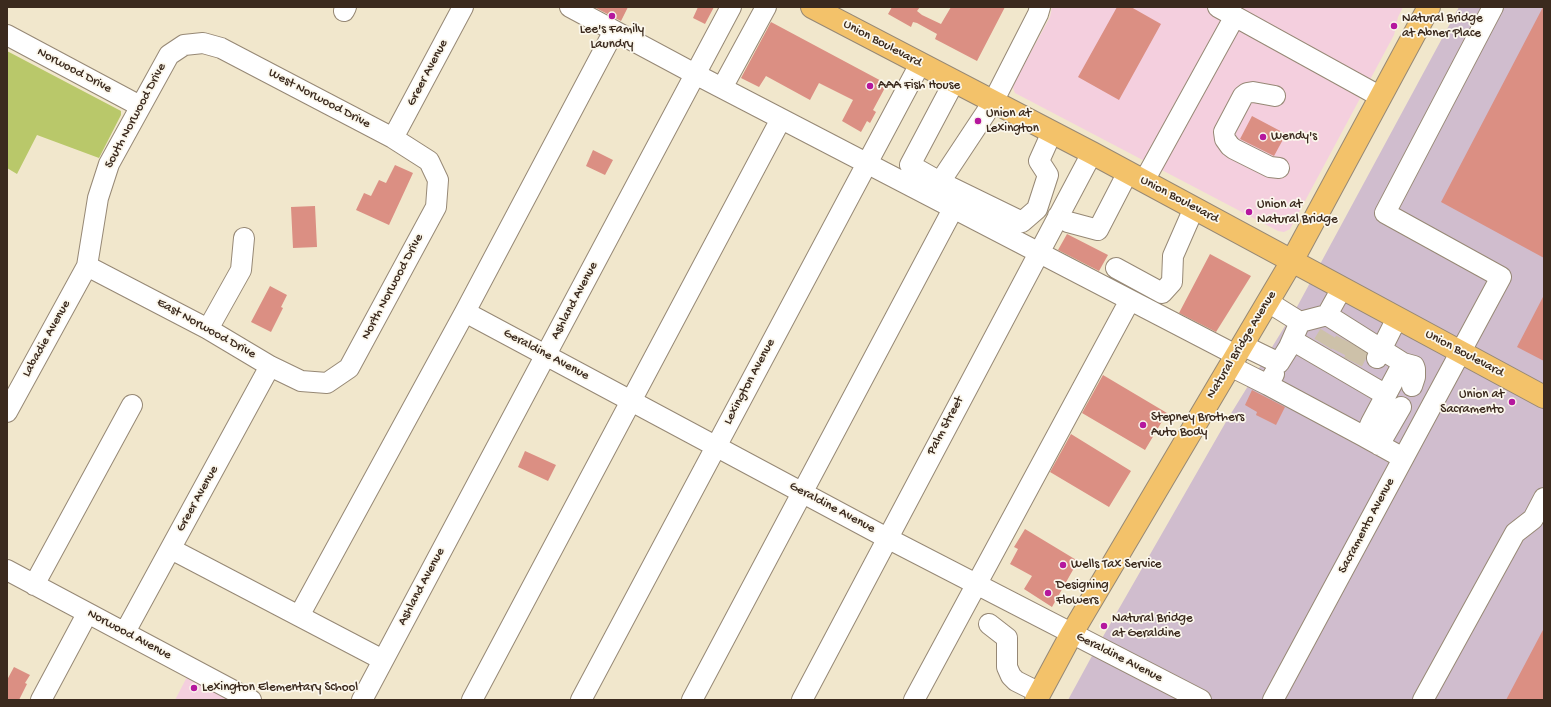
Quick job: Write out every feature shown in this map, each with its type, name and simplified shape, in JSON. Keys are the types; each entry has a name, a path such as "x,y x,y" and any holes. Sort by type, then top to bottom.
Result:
{"main road":[{"name":"Union Boulevard","path":"812,7 954,82 1092,152 1544,397"},
{"name":"Natural Bridge Avenue","path":"1038,696 1072,633 1292,261 1429,7"}],"street":[{"name":"Greer Avenue","path":"393,138 463,7"},
{"path":"570,7 866,164 1236,355 1268,385 1403,458"},
{"name":"Ashland Avenue","path":"362,700 731,7"},
{"path":"722,88 766,7"},
{"path":"1218,7 1381,97"},
{"name":"Sacramento Avenue","path":"1272,700 1501,277 1385,213 1493,7"},
{"path":"940,182 993,102 1034,9"},
{"path":"1058,216 1068,222 1098,230 1136,176 1235,16"},
{"path":"299,616 614,31"},
{"name":"Norwood Drive","path":"7,35 140,106"},
{"name":"West Norwood Drive","path":"184,45 203,43 221,48 393,138 429,161 438,180"},
{"name":"South Norwood Drive","path":"87,266 98,198 109,164 169,55 184,45"},
{"name":"Lexington Avenue","path":"581,700 920,64"},
{"path":"954,82 910,165 940,182 1022,222 1037,208 1048,175 1039,161 1052,132"},
{"path":"1275,96 1253,92 1247,93 1243,96 1224,132 1225,139 1234,149 1270,167 1279,168"},
{"path":"472,700 630,400 781,119"},
{"name":"Palm Street","path":"802,700 1092,152"},
{"name":"North Norwood Drive","path":"327,383 349,368 436,207 438,180"},
{"path":"1116,268 1162,293 1172,282 1173,256 1194,208"},
{"path":"692,700 953,209"},
{"path":"208,329 241,270 244,238"},
{"name":"East Norwood Drive","path":"87,266 208,329 270,366 301,380 327,383"},
{"name":"Labadie Avenue","path":"7,412 87,266"},
{"path":"1342,288 1348,349"},
{"path":"914,700 1130,300"},
{"path":"1268,302 1296,331 1348,349 1414,366 1415,378 1412,386"},
{"name":"Geraldine Avenue","path":"464,312 716,445 887,538 1199,700"},
{"path":"1348,349 1397,318"},
{"path":"1296,331 1348,349 1394,401"},
{"path":"1268,385 1296,331"},
{"path":"1236,355 1279,363"},
{"path":"1372,441 1394,401 1403,363"},
{"name":"Greer Avenue","path":"125,632 270,366"},
{"path":"34,585 132,405"},
{"path":"1424,700 1515,533 1534,519 1544,498"},
{"path":"171,548 383,660"},
{"name":"Norwood Avenue","path":"7,570 251,700"},
{"path":"41,700 88,614"},
{"path":"989,624 1007,638 1007,667 1011,676 1038,696"}],"shaded area":[{"path":"1052,7 1403,7 1398,17 1394,35 1290,229 1284,232 1278,231 1015,93 1013,88 1015,81 1050,17"},
{"path":"1459,7 1544,7 1544,700 1068,700 1227,420 1298,305"},
{"name":"Lexington Elementary School","path":"187,677 229,700 175,700"}],"green space":[{"path":"7,51 121,111 121,115 99,158 37,135 17,174 7,168"}],"building":[{"path":"594,7 628,7 621,21"},
{"path":"698,7 714,7 705,24 693,18"},
{"path":"892,7 920,7 917,11 941,24 951,7 1005,7 977,61 935,39 937,34 917,23 913,22 911,27 888,14"},
{"path":"1117,7 1131,7 1161,24 1119,100 1078,77"},
{"path":"1544,7 1544,258 1441,202"},
{"path":"771,22 887,84 873,110 876,112 870,123 867,121 861,132 842,121 853,100 819,83 810,100 766,76 759,87 741,78"},
{"name":"Wendy's","path":"1252,116 1286,134 1274,156 1240,139"},
{"path":"593,150 613,160 605,175 586,166"},
{"path":"395,165 413,173 389,225 356,210 364,193 371,196 379,180 386,183"},
{"path":"315,206 317,247 293,248 291,207"},
{"path":"1067,234 1108,255 1099,271 1058,250"},
{"path":"1210,254 1251,276 1216,332 1179,313"},
{"path":"270,286 287,295 281,307 283,308 271,332 251,322"},
{"path":"1544,295 1544,361 1517,347"},
{"path":"1103,375 1167,413 1145,450 1082,413"},
{"path":"1252,390 1285,407 1276,425 1256,415 1257,412 1245,405"},
{"path":"1071,434 1131,471 1109,507 1050,472"},
{"path":"525,451 556,465 548,481 518,467"},
{"path":"1025,529 1078,561 1052,607 1024,589 1032,576 1010,564 1018,549 1014,547"},
{"path":"1544,628 1544,700 1506,700"},
{"path":"14,667 30,675 25,683 27,684 19,700 7,700 7,680"}],"tunnel":[{"path":"1323,344 1329,334"},
{"path":"1339,352 1345,340"},
{"path":"1353,362 1360,348"}],"place":[{"name":"Lee's Family Laundry","path":"612,16"},
{"name":"Natural Bridge at Abner Place","path":"1394,26"},
{"name":"AAA Fish House","path":"870,86"},
{"name":"Union at Lexington","path":"978,121"},
{"name":"Wendy's","path":"1263,137"},
{"name":"Union at Natural Bridge","path":"1249,212"},
{"name":"Union at Sacramento","path":"1512,402"},
{"name":"Stepney Brothers Auto Body","path":"1143,425"},
{"name":"Wells Tax Service","path":"1063,565"},
{"name":"Designing Flowers","path":"1048,593"},
{"name":"Natural Bridge at Geraldine","path":"1104,626"},
{"name":"Lexington Elementary School","path":"194,688"}]}
